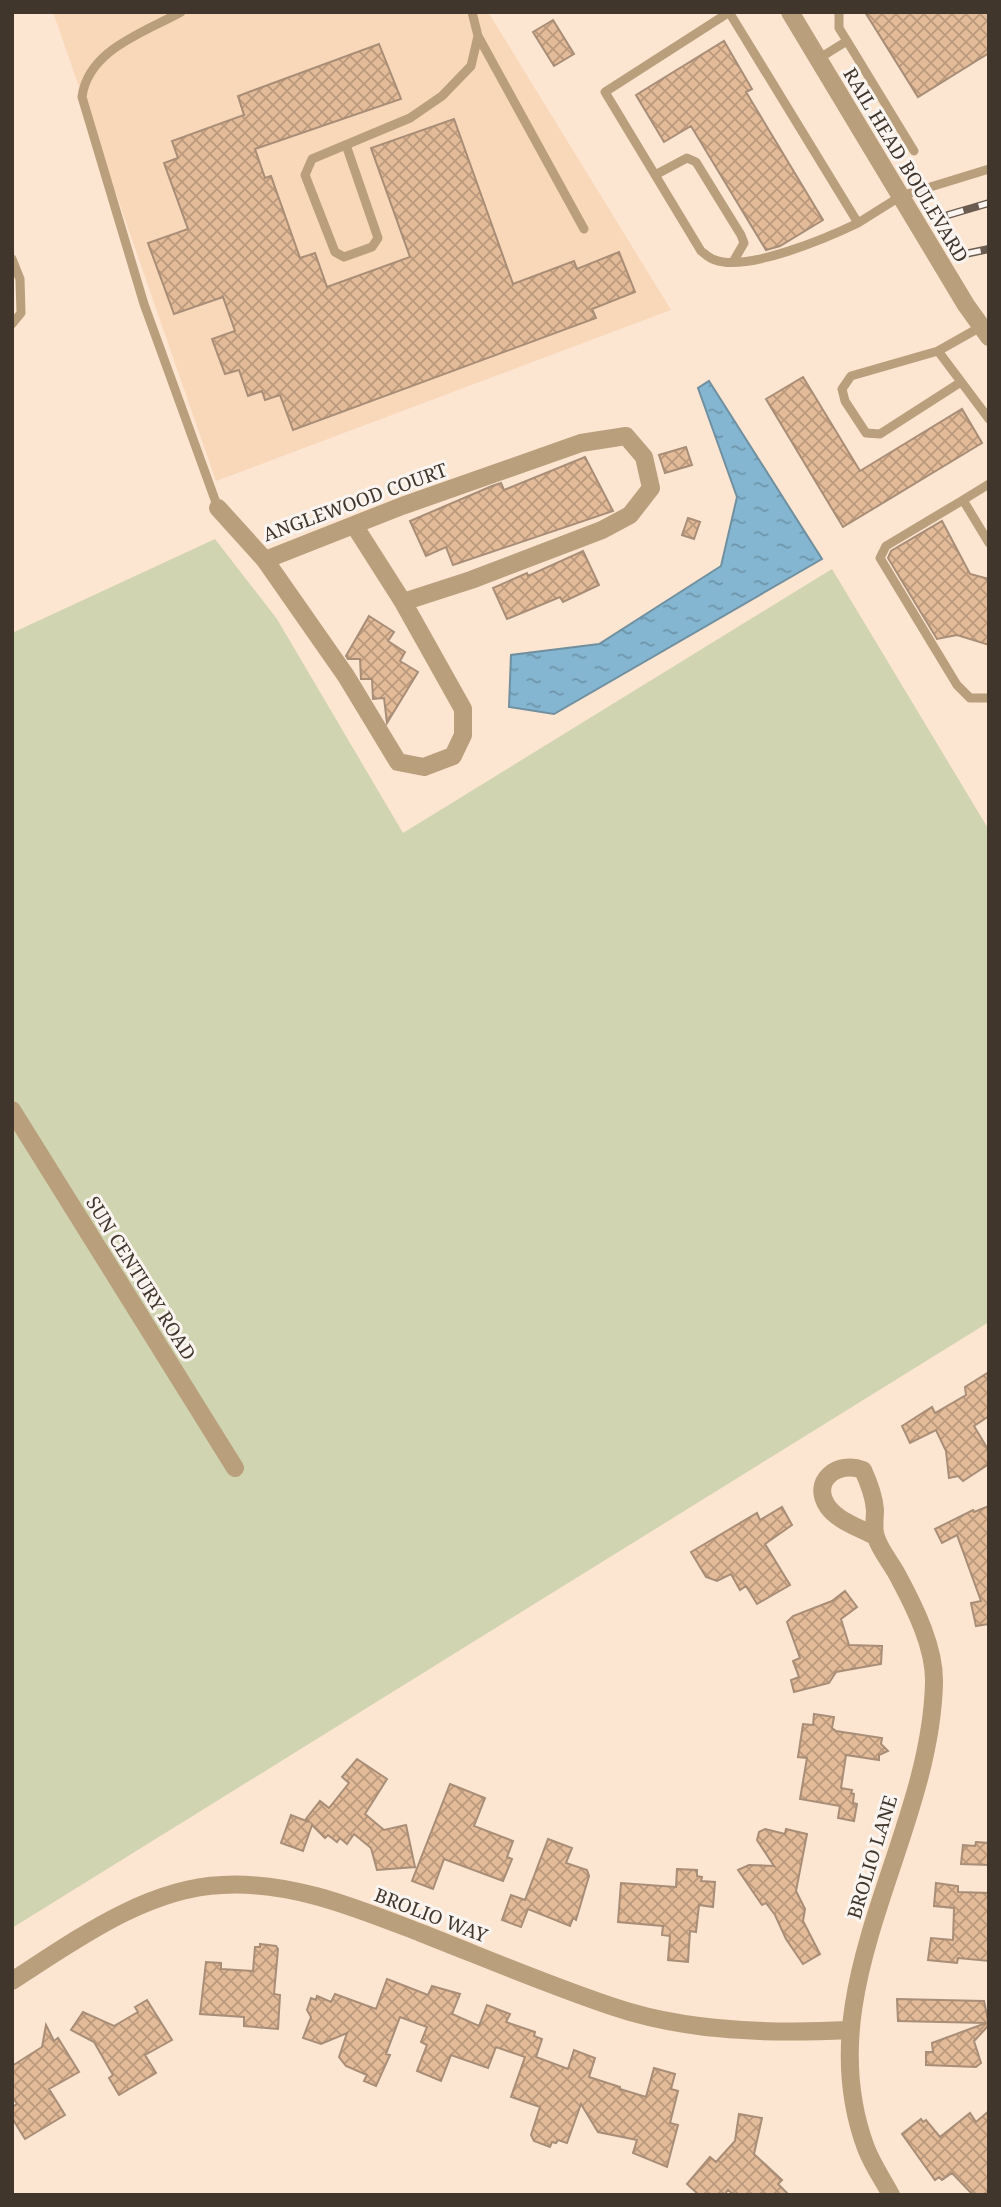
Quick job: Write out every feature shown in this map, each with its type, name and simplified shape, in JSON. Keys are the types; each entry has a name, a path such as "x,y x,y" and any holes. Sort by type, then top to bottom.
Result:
{"street":[{"name":"RAIL HEAD BOULEVARD","path":"790,12 901,196 986,329"},
{"name":"ANGLEWOOD COURT","path":"218,508 265,561 354,525 581,443 626,436 644,457 651,488 630,515 603,530 471,580 403,602"},
{"path":"265,561 346,676 398,762 424,767 453,756 463,735 463,709 403,602 354,525"},
{"name":"SUN CENTURY ROAD","path":"12,1110 235,1468"},
{"name":"BROLIO LANE","path":"875,1536 923,1628 934,1680 930,1732 895,1861 860,1961 849,2030 853,2099 866,2148 891,2195"},
{"name":"BROLIO WAY","path":"12,1980 104,1921 173,1894 220,1884 281,1887 338,1901 614,2007 671,2023 813,2032 849,2030"}],"lane":[{"name":"ANGLEWOOD COURT","path":"181,12 101,57 88,73 82,97 144,304 218,508"},
{"path":"472,12 478,36 584,229"},
{"path":"858,223 728,12 605,92 701,251 715,261 733,262 803,245 858,223 901,196 989,169"},
{"path":"839,12 839,29 914,151"},
{"path":"346,145 378,238 372,247 344,257 335,252 305,175 312,159 410,118 442,96 471,66 478,36"},
{"path":"818,59 847,41"},
{"path":"654,174 687,158 696,162 741,234 744,243 733,262"},
{"path":"12,259 20,279 21,313 12,324"},
{"path":"961,382 880,434 866,433 845,401 842,389 851,376 938,351 986,329"},
{"path":"938,351 989,419"},
{"path":"989,484 886,546 880,558 957,685 970,698 989,698"},
{"path":"963,500 989,543"}],"shaded area":[{"path":"53,12 488,12 671,310 216,481"}],"green space":[{"path":"215,539 277,619 403,833 832,569 989,830 989,1322 12,1928 12,633"}],"water":[{"path":"709,381 822,559 554,714 509,707 511,655 599,644 721,566 737,497 698,388"}],"building":[{"path":"865,12 989,12 989,53 918,97"},
{"path":"553,20 574,54 554,66 533,32"},
{"path":"724,41 752,89 746,92 823,220 780,246 766,250 691,126 664,142 636,95"},
{"path":"379,44 401,99 255,149 265,178 271,176 300,258 315,253 327,287 410,257 371,148 454,119 513,284 574,261 577,269 619,252 635,292 592,309 596,318 293,430 280,395 265,400 262,391 248,396 239,370 225,374 212,339 235,331 223,297 174,314 148,243 188,229 164,163 178,158 172,141 244,115 238,96"},
{"path":"803,377 860,471 962,409 982,443 843,527 766,399"},
{"path":"686,447 692,465 665,473 659,455"},
{"path":"585,457 613,511 453,565 446,547 426,556 410,521 492,486 501,483 504,490"},
{"path":"688,518 700,522 694,539 682,535"},
{"path":"942,521 970,574 989,579 989,645 957,635 937,639 888,558 891,551"},
{"path":"583,551 599,585 563,602 560,597 507,619 493,588 527,573 528,576"},
{"path":"369,616 394,632 388,641 405,652 400,661 418,672 387,723 384,698 373,699 372,679 361,679 360,659 348,659 346,656"},
{"path":"989,1372 989,1416 974,1426 989,1451 989,1464 963,1481 958,1476 949,1478 946,1451 936,1430 910,1443 902,1426 932,1407 935,1413 966,1395 965,1387"},
{"path":"989,1506 989,1624 976,1626 971,1603 981,1601 957,1535 942,1543 935,1529 973,1510 974,1512"},
{"path":"782,1507 792,1525 765,1544 790,1585 757,1604 746,1586 740,1590 731,1574 717,1581 706,1577 691,1552 757,1513 760,1520"},
{"path":"845,1591 857,1607 841,1619 849,1645 882,1646 881,1664 836,1672 829,1683 794,1692 791,1680 799,1677 793,1661 800,1658 787,1622 793,1616 832,1601"},
{"path":"814,1714 834,1717 832,1728 836,1731 882,1738 881,1744 888,1751 879,1755 879,1760 846,1755 841,1788 852,1790 851,1793 854,1794 853,1803 857,1804 854,1821 838,1818 840,1806 800,1799 807,1758 798,1757 803,1724 813,1725"},
{"path":"357,1759 387,1779 365,1814 384,1830 406,1825 415,1867 377,1870 371,1848 354,1834 347,1844 340,1838 337,1842 328,1835 325,1838 312,1825 303,1851 281,1843 291,1815 309,1822 306,1819 320,1801 329,1808 349,1783 342,1777"},
{"path":"450,1784 485,1798 474,1826 513,1841 507,1857 512,1859 503,1881 444,1859 433,1889 412,1881"},
{"path":"765,1829 785,1834 786,1829 807,1834 796,1891 805,1909 803,1921 820,1954 803,1964 786,1939 775,1915 766,1903 762,1905 738,1870 749,1865 774,1866 757,1840 759,1832"},
{"path":"548,1839 572,1848 566,1863 587,1870 589,1876 576,1920 573,1918 570,1926 528,1909 521,1927 502,1920 511,1895 525,1900"},
{"path":"976,1842 989,1843 989,1865 961,1864 963,1845 975,1846"},
{"path":"677,1869 697,1870 697,1876 702,1877 701,1881 715,1882 713,1907 699,1905 696,1932 690,1931 688,1962 668,1960 670,1936 662,1935 663,1926 618,1922 621,1883 676,1887"},
{"path":"936,1883 958,1886 958,1892 989,1893 989,1961 958,1958 957,1963 928,1960 931,1938 953,1940 954,1908 934,1906"},
{"path":"260,1944 276,1946 278,1949 274,1994 280,1995 278,2029 244,2026 244,2017 200,2014 206,1962 221,1963 221,1969 253,1971 255,1947 260,1947"},
{"path":"387,1979 428,1995 432,1986 460,1994 452,2014 479,2026 487,2005 510,2014 506,2022 535,2032 534,2036 542,2039 536,2057 568,2069 574,2050 595,2058 589,2077 620,2089 646,2097 654,2068 675,2074 671,2089 678,2091 670,2123 678,2125 667,2167 633,2153 637,2140 598,2132 581,2104 567,2143 558,2140 556,2143 552,2142 550,2147 534,2141 531,2135 540,2107 511,2097 525,2057 496,2047 488,2068 451,2055 441,2081 417,2071 427,2045 421,2042 427,2027 400,2017 386,2054 390,2055 376,2086 364,2081 367,2075 346,2066 339,2057 347,2033 321,2044 303,2038 311,2017 307,2010 311,1998 316,2000 317,1996 331,2002 335,1994 376,2009"},
{"path":"897,1999 984,2001 989,2025 974,2041 981,2063 976,2067 926,2065 926,2052 933,2052 932,2043 986,2023 898,2021"},
{"path":"147,2000 172,2040 145,2055 156,2073 119,2095 109,2078 113,2075 94,2042 71,2030 83,2012 114,2026 138,2012 135,2007"},
{"path":"46,2025 54,2041 58,2038 79,2072 49,2089 65,2115 25,2139 12,2118 12,2107 17,2104 12,2096 12,2066 42,2047"},
{"path":"989,2111 989,2195 973,2195 952,2173 942,2180 939,2177 935,2180 902,2134 921,2119 923,2122 926,2120 940,2137 970,2113 976,2122"},
{"path":"739,2114 762,2118 754,2154 782,2180 778,2184 789,2195 734,2195 728,2190 724,2195 699,2195 687,2184 710,2157 716,2162 735,2141"}],"railway":[{"path":"948,215 989,203"},
{"path":"965,254 989,249"}]}
